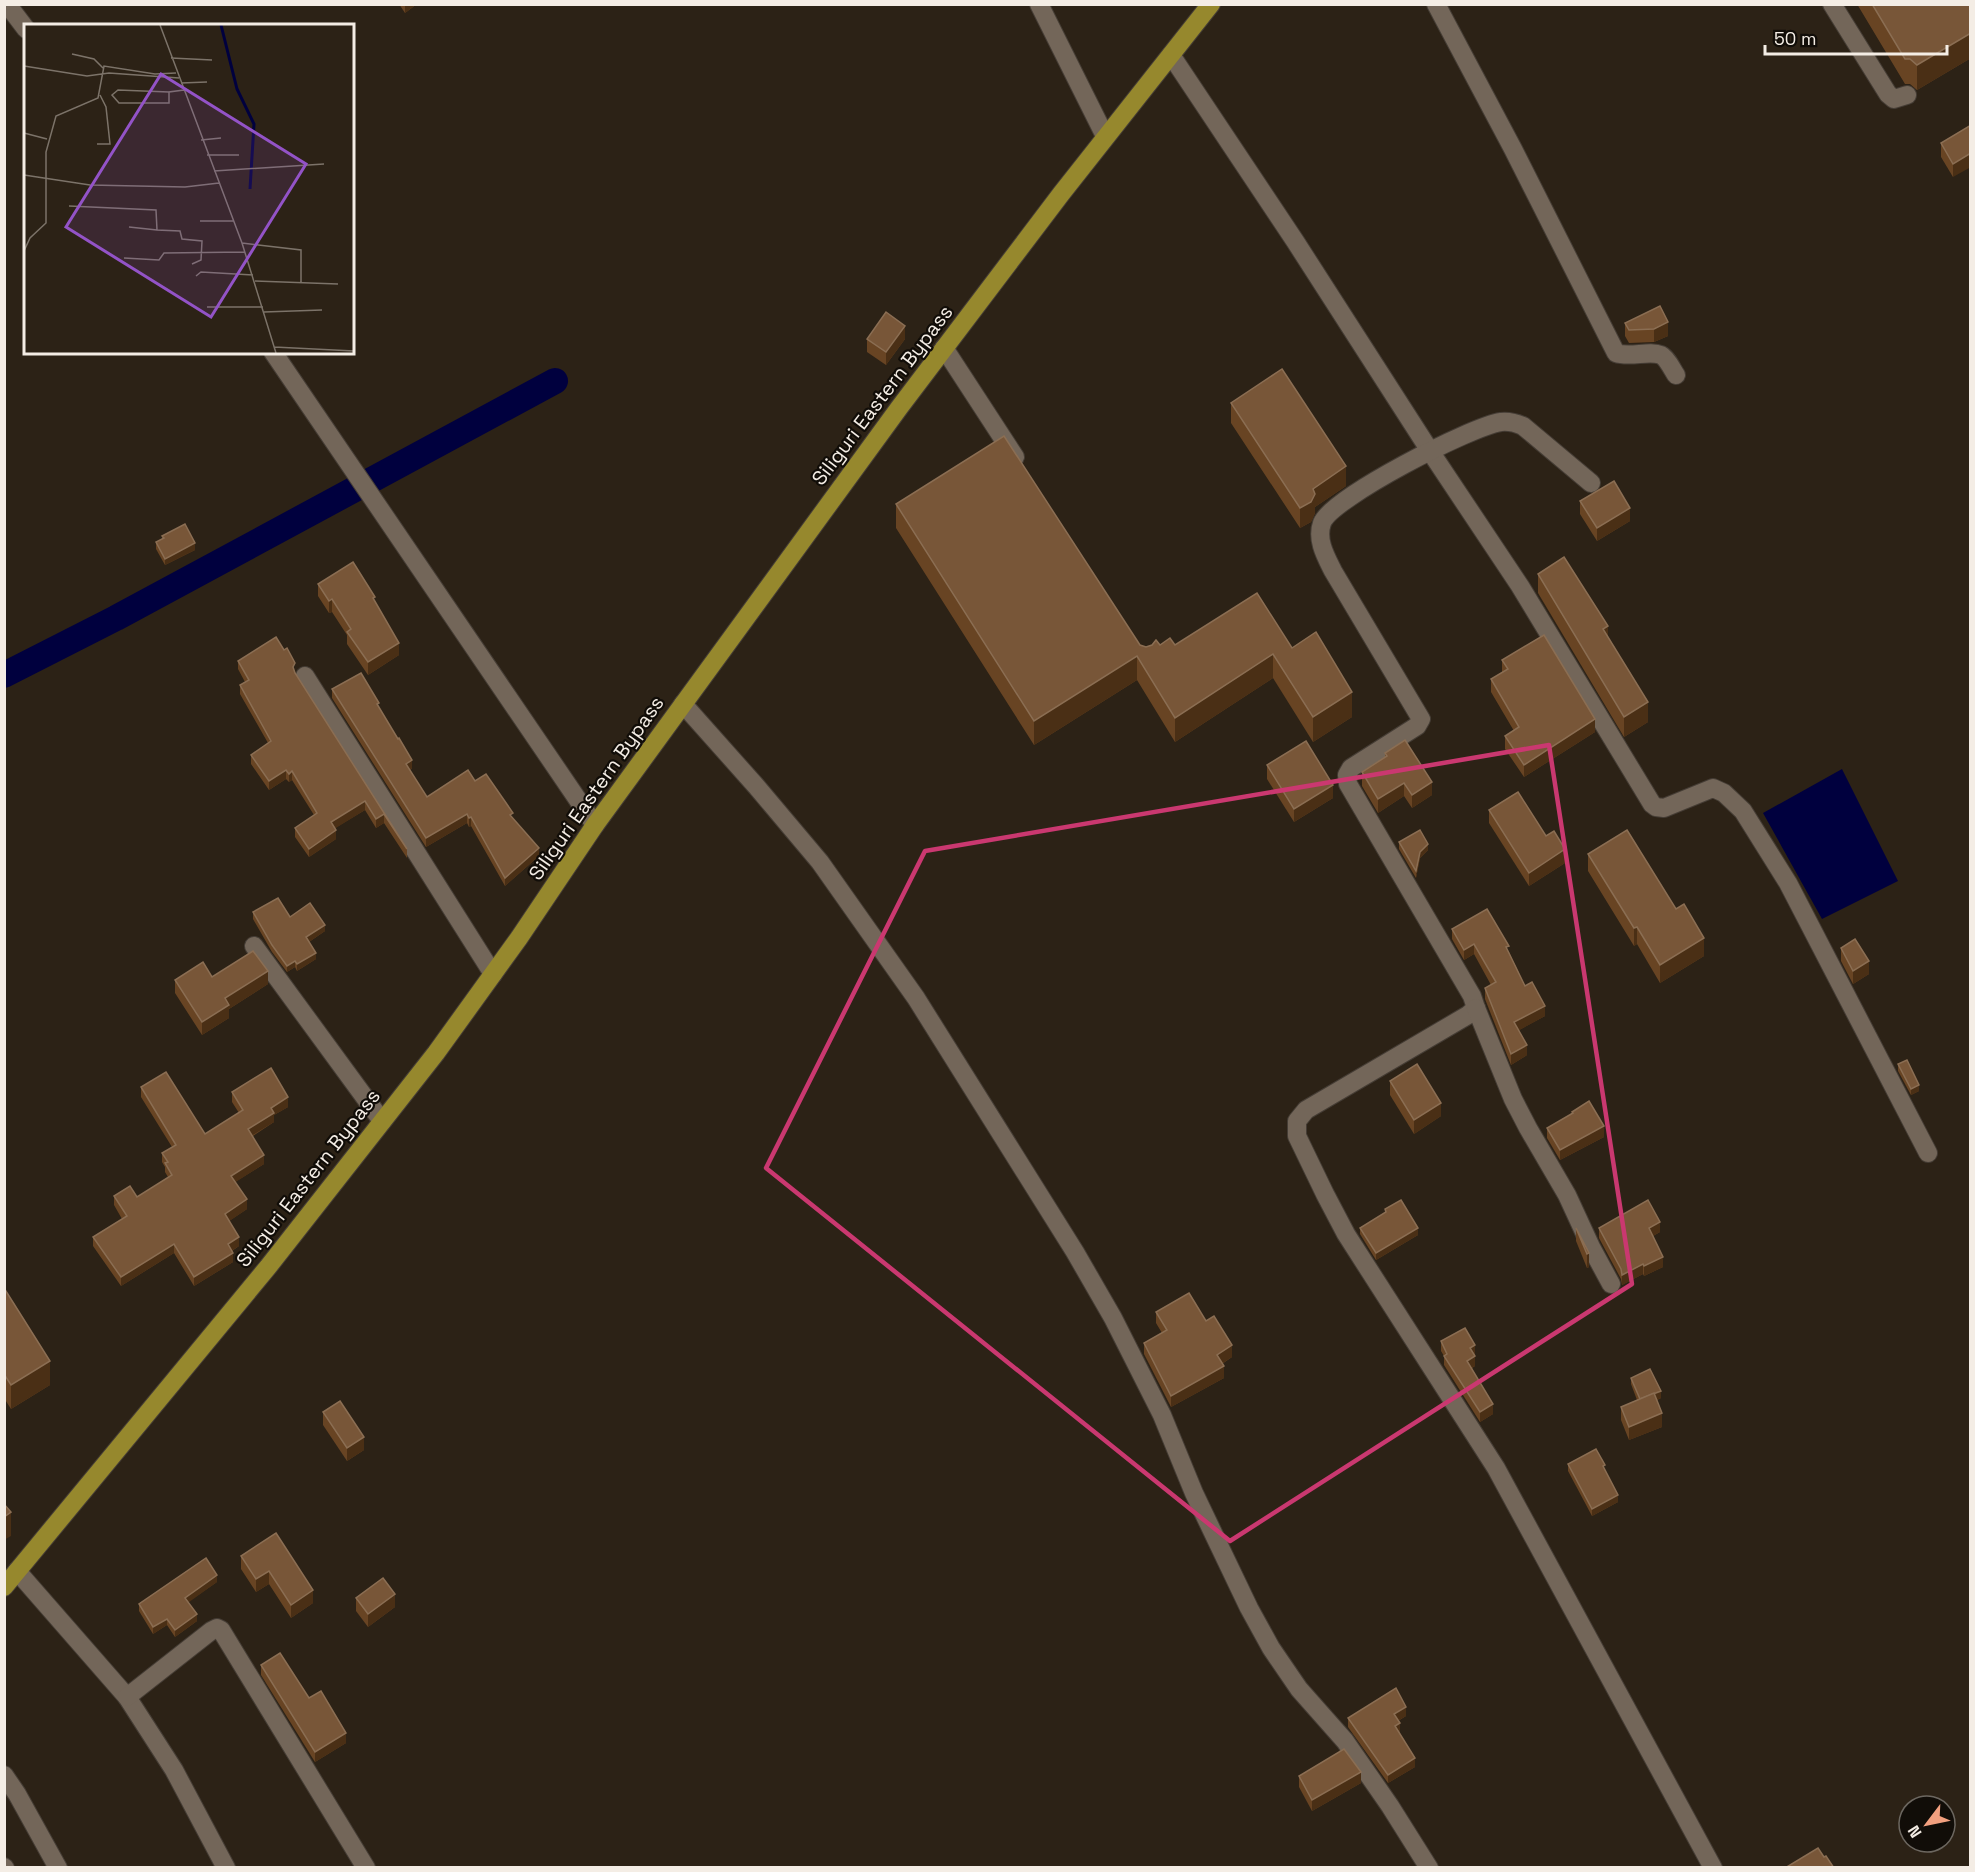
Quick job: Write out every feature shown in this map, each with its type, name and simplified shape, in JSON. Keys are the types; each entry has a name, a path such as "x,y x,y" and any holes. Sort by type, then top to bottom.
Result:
{"main road":[{"name":"Siliguri Eastern Bypass","path":"4,1587 268,1267 436,1053 595,825 944,348 1106,136 1211,4"}],"street":[{"path":"7,4 24,26"},
{"path":"1039,4 1106,136"},
{"path":"1436,4 1513,149 1616,353 1661,355 1676,375"},
{"path":"1832,4 1888,94 1894,99 1907,95"},
{"path":"1171,55 1520,586 1652,804 1664,808 1708,788 1713,788 1724,793 1743,811 1788,883 1928,1153"},
{"path":"944,348 1022,469"},
{"path":"274,354 595,825"},
{"path":"1591,483 1533,434 1513,422 1501,422 1430,451 1368,485 1322,521 1319,536 1324,554 1333,571 1420,719 1417,726 1351,768 1347,775 1348,784 1472,996 1513,1099 1567,1195 1611,1284"},
{"path":"305,676 493,974"},
{"path":"683,704 820,862 916,998 1075,1252 1113,1318 1162,1415 1194,1493 1239,1587 1271,1648 1299,1689 1345,1741 1429,1868"},
{"path":"254,946 382,1121"},
{"path":"1476,1008 1468,1015 1306,1110 1297,1121 1297,1136 1346,1234 1496,1468 1713,1868"},
{"path":"17,1571 127,1697 174,1770 226,1868"},
{"path":"127,1697 211,1631 217,1628 221,1630 366,1868"},
{"path":"4,1775 23,1803 58,1868"}],"highlighted area":[{"path":"1549,745 1632,1284 1230,1541 766,1168 925,851"}],"shaded area":[{"path":"1842,769 1898,881 1822,919 1763,813"}],"building":[{"path":"1872,4 1971,4 1971,33 1917,65 1910,59 1905,59"},
{"path":"1971,125 1971,153 1953,164 1941,143"},
{"path":"1660,306 1668,322 1654,329 1629,330 1625,323"},
{"path":"886,312 905,326 886,352 867,339"},
{"path":"1282,369 1346,466 1313,489 1315,494 1311,502 1300,508 1231,403"},
{"path":"1004,436 1140,645 1146,647 1152,645 1156,640 1160,645 1170,638 1175,645 1257,593 1292,648 1316,632 1352,692 1313,717 1273,654 1175,718 1137,656 1034,721 896,504"},
{"path":"1614,481 1630,508 1597,528 1580,501"},
{"path":"185,524 195,543 165,559 156,542 164,538 162,536"},
{"path":"1564,557 1608,626 1603,629 1648,702 1624,717 1538,574"},
{"path":"353,562 375,597 373,598 399,643 368,662 347,632 351,629 332,599 329,601 318,584"},
{"path":"1544,635 1595,719 1524,765 1505,736 1519,727 1491,679 1508,669 1502,660"},
{"path":"276,637 284,650 287,648 295,663 293,667 295,673 407,849 384,814 376,819 365,801 331,822 336,830 309,849 295,828 317,813 292,771 289,774 286,770 269,781 251,755 271,741 240,685 249,680 238,661"},
{"path":"361,673 379,703 377,704 412,760 406,764 427,797 468,770 475,781 486,774 513,813 510,815 539,848 505,878 471,817 469,818 467,814 426,838 332,689"},
{"path":"1405,740 1432,782 1412,795 1404,783 1378,799 1362,772 1387,756 1385,753"},
{"path":"1306,741 1333,785 1294,809 1267,765"},
{"path":"1518,792 1546,836 1554,831 1565,849 1529,873 1489,810"},
{"path":"1420,830 1428,844 1420,852 1416,871 1399,842"},
{"path":"1627,830 1676,909 1684,904 1704,938 1660,965 1588,854"},
{"path":"278,898 290,917 310,903 325,925 306,937 316,953 297,964 295,961 287,966 253,912"},
{"path":"1487,909 1509,946 1506,947 1525,986 1532,982 1545,1006 1514,1022 1527,1045 1511,1054 1485,988 1496,982 1474,944 1464,950 1452,929"},
{"path":"1855,939 1869,961 1853,971 1841,948"},
{"path":"253,951 268,971 225,998 229,1005 202,1022 175,980 203,962 212,977"},
{"path":"1907,1060 1919,1085 1911,1089 1898,1064"},
{"path":"1417,1064 1441,1103 1414,1120 1390,1081"},
{"path":"271,1068 288,1097 271,1108 274,1113 248,1129 264,1155 231,1176 247,1199 225,1214 239,1237 228,1244 233,1253 194,1277 174,1244 121,1277 93,1237 127,1216 114,1196 130,1186 137,1197 172,1175 162,1153 176,1145 141,1087 166,1072 205,1134 243,1110 232,1092"},
{"path":"1589,1101 1604,1126 1560,1150 1547,1128"},
{"path":"1401,1200 1418,1228 1376,1253 1360,1228"},
{"path":"1648,1200 1660,1222 1649,1228 1663,1257 1622,1275 1599,1228"},
{"path":"1576,1228 1589,1253 1587,1254"},
{"path":"4,1288 50,1361 11,1385 4,1374"},
{"path":"1189,1293 1206,1321 1214,1316 1232,1345 1217,1355 1224,1366 1171,1396 1144,1343 1167,1330 1156,1312"},
{"path":"1465,1328 1475,1345 1470,1348 1475,1356 1467,1361 1493,1404 1480,1412 1444,1356 1447,1354 1441,1341"},
{"path":"1650,1369 1661,1391 1640,1399 1631,1378"},
{"path":"1654,1393 1662,1413 1629,1427 1621,1407"},
{"path":"340,1401 364,1437 347,1448 323,1412"},
{"path":"1596,1449 1618,1495 1592,1509 1568,1464"},
{"path":"4,1504 11,1512 4,1517"},
{"path":"276,1533 313,1590 291,1605 269,1571 256,1579 241,1556"},
{"path":"206,1558 217,1575 185,1598 197,1614 175,1630 167,1619 153,1627 139,1604"},
{"path":"383,1578 395,1594 368,1614 356,1598"},
{"path":"280,1653 309,1698 321,1691 346,1733 315,1752 261,1665"},
{"path":"1396,1688 1406,1707 1394,1714 1400,1723 1395,1726 1415,1758 1388,1775 1348,1718"},
{"path":"1344,1749 1361,1772 1312,1800 1299,1776"},
{"path":"1818,1848 1834,1868 1785,1868"}],"waterway":[{"path":"4,675 116,618 555,381"}]}
